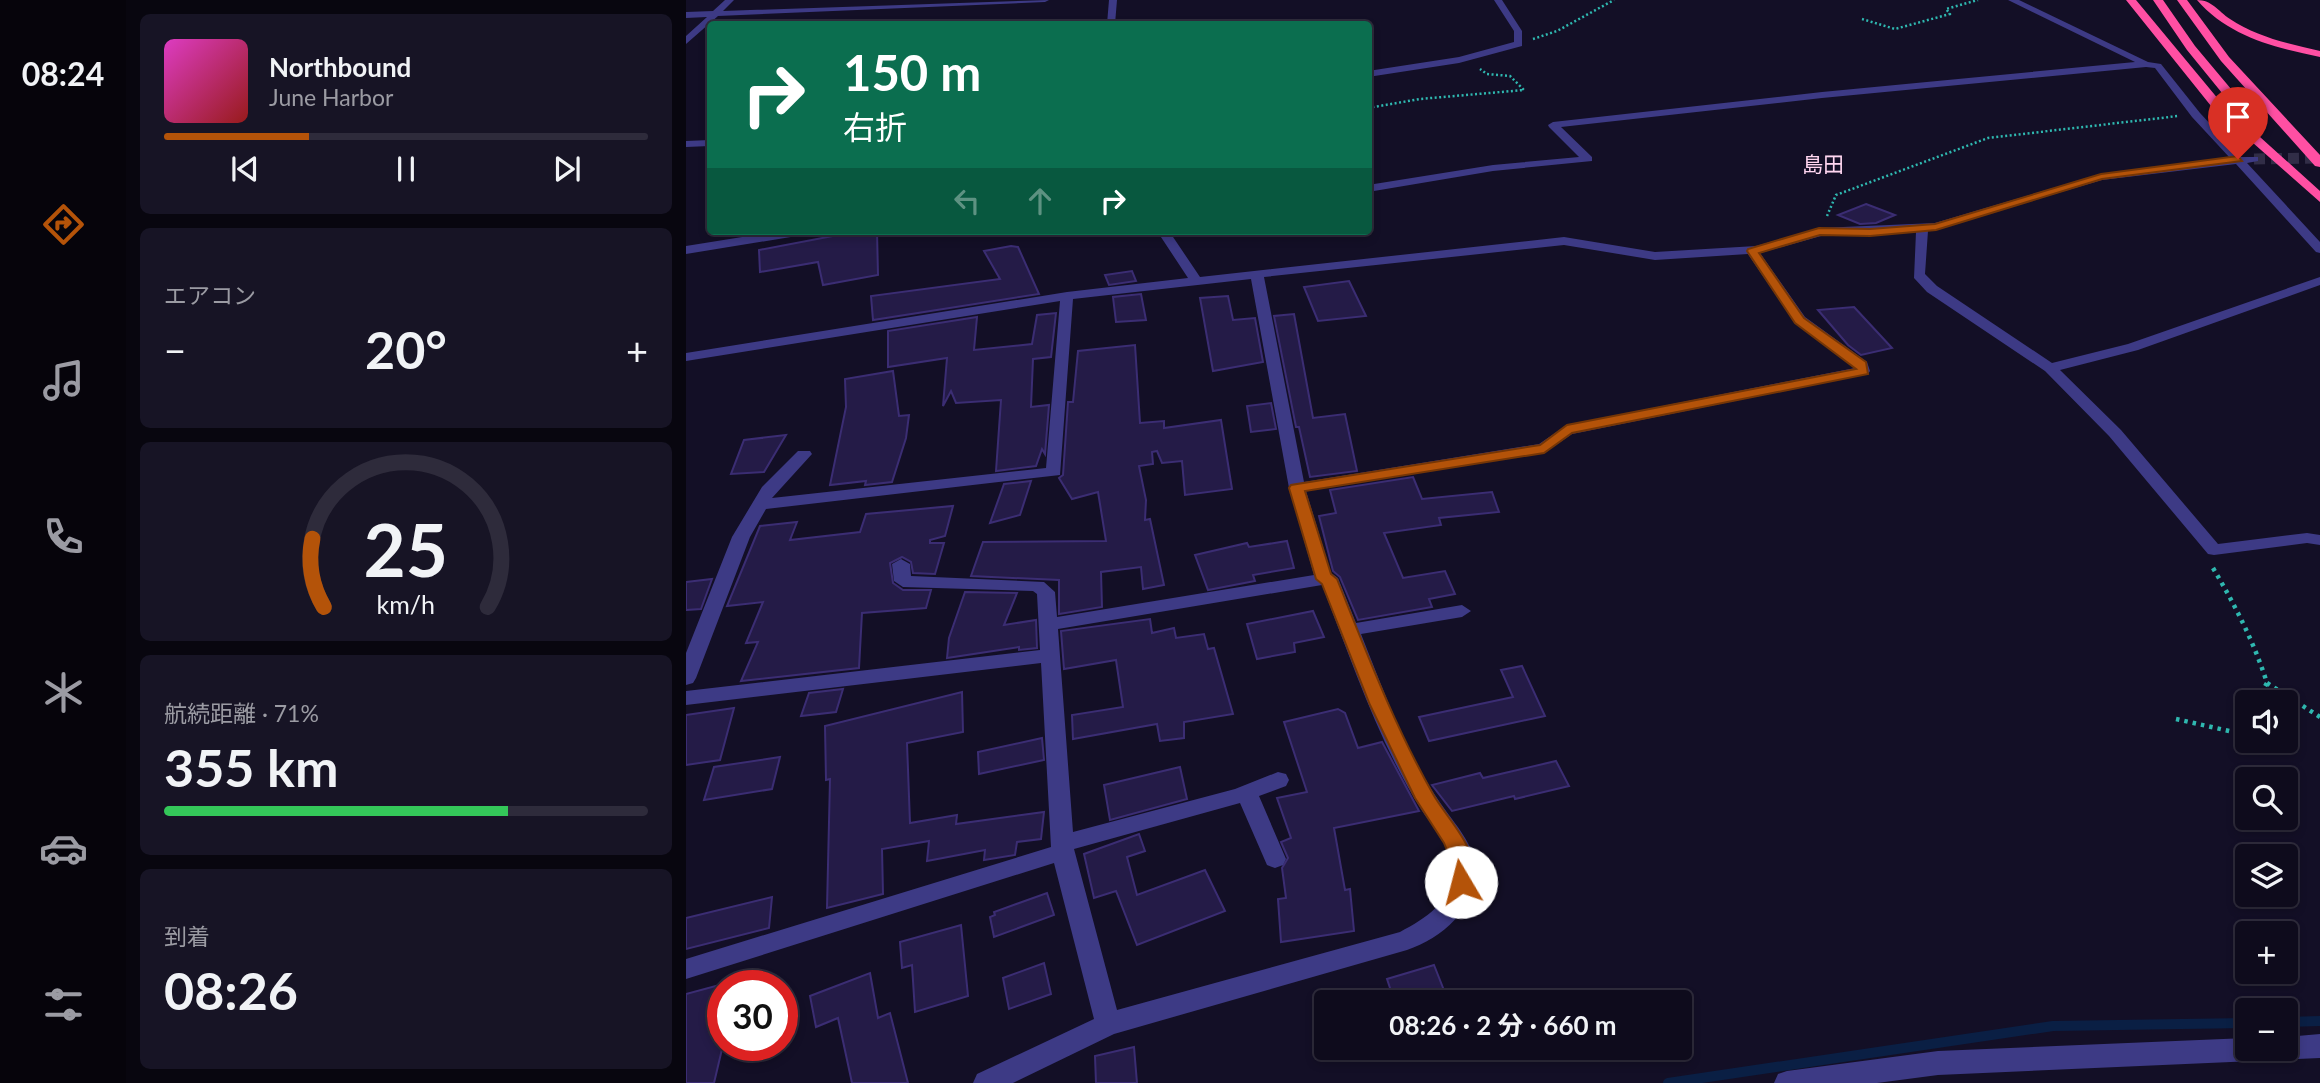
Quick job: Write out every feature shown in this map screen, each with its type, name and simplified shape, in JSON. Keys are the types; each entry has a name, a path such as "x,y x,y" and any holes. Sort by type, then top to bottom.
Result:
{"highway":[{"path":"2131,0 2215,103 2320,197"},
{"path":"2158,0 2220,86 2320,197"},
{"path":"2182,0 2225,59 2320,163"},
{"path":"2202,0 2215,14 2247,33 2320,54"}],"street":[{"path":"707,21 730,0"},
{"path":"686,15 1045,0"},
{"path":"1111,21 1113,0"},
{"path":"1372,73 1465,58 1519,44 1518,31 1498,0"},
{"path":"2012,0 2146,64"},
{"path":"686,41 707,21"},
{"path":"1372,188 1493,168 1588,159 1553,125 1822,95 2146,64 2158,66 2196,115 2320,249"},
{"path":"686,144 707,143"},
{"path":"686,357 1067,296 1564,241 1655,256 1752,251 1819,232 1922,229 2101,177 2253,159"},
{"path":"1922,229 1919,275 1932,289 2050,368 2115,433 2214,550 2307,538 2320,540"},
{"path":"686,250 778,235"},
{"path":"1166,235 1196,281"},
{"path":"1297,488 1544,448 1567,429 1863,371 1862,365 1800,320 1752,251"},
{"path":"1256,274 1297,488 1324,579"},
{"path":"2050,368 2133,347 2320,281"},
{"path":"762,504 1054,472 1067,296"},
{"path":"686,678 741,537 768,491 804,454"},
{"path":"901,564 903,581 1038,586 1046,592 1062,848 1108,1024"},
{"path":"986,1083 1108,1024 1406,940 1443,921 1458,897 1464,868 1454,841 1419,786 1379,705 1329,579 1049,624"},
{"path":"1349,630 1462,611"},
{"path":"686,698 1052,655"},
{"path":"686,969 1062,848 1247,793 1278,780"},
{"path":"1247,793 1275,859"},
{"path":"2298,1047 2320,1046"},
{"path":"1787,1083 1938,1063 2235,1050"}],"path":[{"path":"1519,44 1557,30 1614,0"},
{"path":"1862,19 1895,29 1950,13 1946,9 1978,0"},
{"path":"1372,107 1420,99 1524,90 1510,76 1487,74 1465,58"},
{"path":"1819,232 1836,195 1988,138 2196,115"},
{"path":"2214,550 2211,565 2247,624 2267,683 2320,717"},
{"path":"2263,690 2267,683"},
{"path":"2176,719 2235,732"}],"building":[{"path":"1866,204 1895,215 1876,223 1860,224 1838,215"},
{"path":"838,235 877,235 878,275 823,285 818,262 760,272 759,250"},
{"path":"1018,247 1039,294 873,320 871,296 1000,279 984,251"},
{"path":"1132,271 1136,281 1109,285 1105,275"},
{"path":"1349,281 1366,316 1318,321 1304,287"},
{"path":"1141,294 1146,320 1116,322 1113,297"},
{"path":"1228,296 1233,320 1255,318 1263,362 1213,371 1200,298"},
{"path":"1854,307 1892,348 1861,355 1848,345 1818,310"},
{"path":"1056,313 1051,357 1033,359 1031,407 1049,405 1045,454 1042,449 1036,466 996,471 1001,400 956,403 951,391 943,406 947,358 888,367 888,331 977,317 974,350 1032,344 1037,315"},
{"path":"1294,314 1313,418 1345,414 1357,471 1310,477 1299,427 1296,427 1274,316"},
{"path":"1135,345 1140,423 1164,421 1164,428 1221,420 1232,489 1185,495 1182,461 1162,463 1157,451 1152,452 1153,464 1139,466 1146,500 1145,520 1150,519 1164,585 1143,589 1141,567 1101,572 1102,607 1059,614 1059,580 971,576 983,542 1106,541 1098,492 1072,499 1059,478 1063,475 1068,402 1073,402 1078,351"},
{"path":"893,371 899,416 909,415 906,438 892,482 865,485 866,481 830,485 846,407 845,379"},
{"path":"1271,403 1276,429 1251,432 1247,406"},
{"path":"786,435 764,472 731,474 744,440"},
{"path":"1413,477 1422,499 1492,492 1499,512 1439,518 1441,525 1384,533 1403,578 1445,571 1455,594 1429,599 1432,607 1358,620 1340,577 1333,571 1319,516 1336,513 1330,490"},
{"path":"1031,481 1020,515 990,523 1004,484"},
{"path":"953,506 945,536 930,540 930,543 944,543 935,574 913,573 911,562 902,557 890,563 893,583 903,590 931,590 926,608 862,613 859,668 741,681 758,642 746,643 763,602 727,606 760,526 797,522 790,540 860,532 866,514"},
{"path":"1287,541 1294,568 1253,575 1255,581 1208,590 1195,555 1247,543 1249,547"},
{"path":"712,579 701,609 686,610 686,582"},
{"path":"965,592 1017,593 1004,625 1036,620 1037,648 1019,650 1019,647 947,658 949,638"},
{"path":"1313,611 1324,637 1294,643 1295,652 1257,659 1247,624"},
{"path":"1150,619 1152,633 1174,628 1176,638 1204,634 1208,649 1214,648 1233,714 1184,722 1184,738 1160,741 1157,724 1073,739 1072,715 1123,707 1116,660 1064,669 1061,631"},
{"path":"1522,666 1545,716 1429,741 1419,717 1513,697 1501,670"},
{"path":"843,689 836,712 801,716 809,693"},
{"path":"962,692 963,732 907,743 910,823 957,815 956,824 1044,812 1041,839 1017,842 1015,855 984,860 985,850 927,861 929,841 882,849 883,894 827,908 830,779 826,780 825,726"},
{"path":"734,708 720,760 686,765 686,715"},
{"path":"1338,709 1345,713 1358,748 1382,742 1419,811 1334,828 1345,890 1350,889 1354,931 1281,942 1278,899 1286,898 1282,868 1288,858 1281,842 1291,838 1277,798 1307,792 1284,722"},
{"path":"1042,738 1044,760 979,774 978,752"},
{"path":"780,757 772,789 704,800 714,767"},
{"path":"1556,761 1569,786 1515,799 1514,796 1452,811 1432,785 1480,773 1483,778"},
{"path":"1180,767 1187,799 1110,820 1104,785"},
{"path":"1139,834 1145,851 1127,857 1137,895 1205,870 1225,911 1137,945 1116,891 1094,898 1084,854"},
{"path":"1047,893 1054,915 994,937 990,917 995,915 994,912"},
{"path":"772,897 769,928 686,949 686,918"},
{"path":"961,925 968,996 915,1012 912,965 902,968 900,942"},
{"path":"1044,963 1051,994 1009,1009 1003,978"},
{"path":"1434,965 1444,990 1391,990 1387,979"},
{"path":"870,973 878,1018 890,1013 908,1083 852,1083 838,1018 816,1027 810,996"},
{"path":"707,988 707,1061 719,1061 714,1083 686,1083 686,994"},
{"path":"1134,1047 1137,1083 1096,1083 1095,1056"}],"waterway":[{"path":"2298,1022 2320,1021"},
{"path":"1668,1083 2053,1026 2235,1023"}],"tunnel":[{"path":"2254,159 2320,158"}],"district":[{"name":"島田","path":"1823,165"}],"route":[{"path":"1461,882 1464,868 1454,841 1425,798 1379,705 1329,579 1324,579 1297,488 1544,448 1567,429 1716,402 1863,371 1862,365 1808,329 1752,251 1819,232 1870,232 1936,227 2101,177 2238,159"}]}
